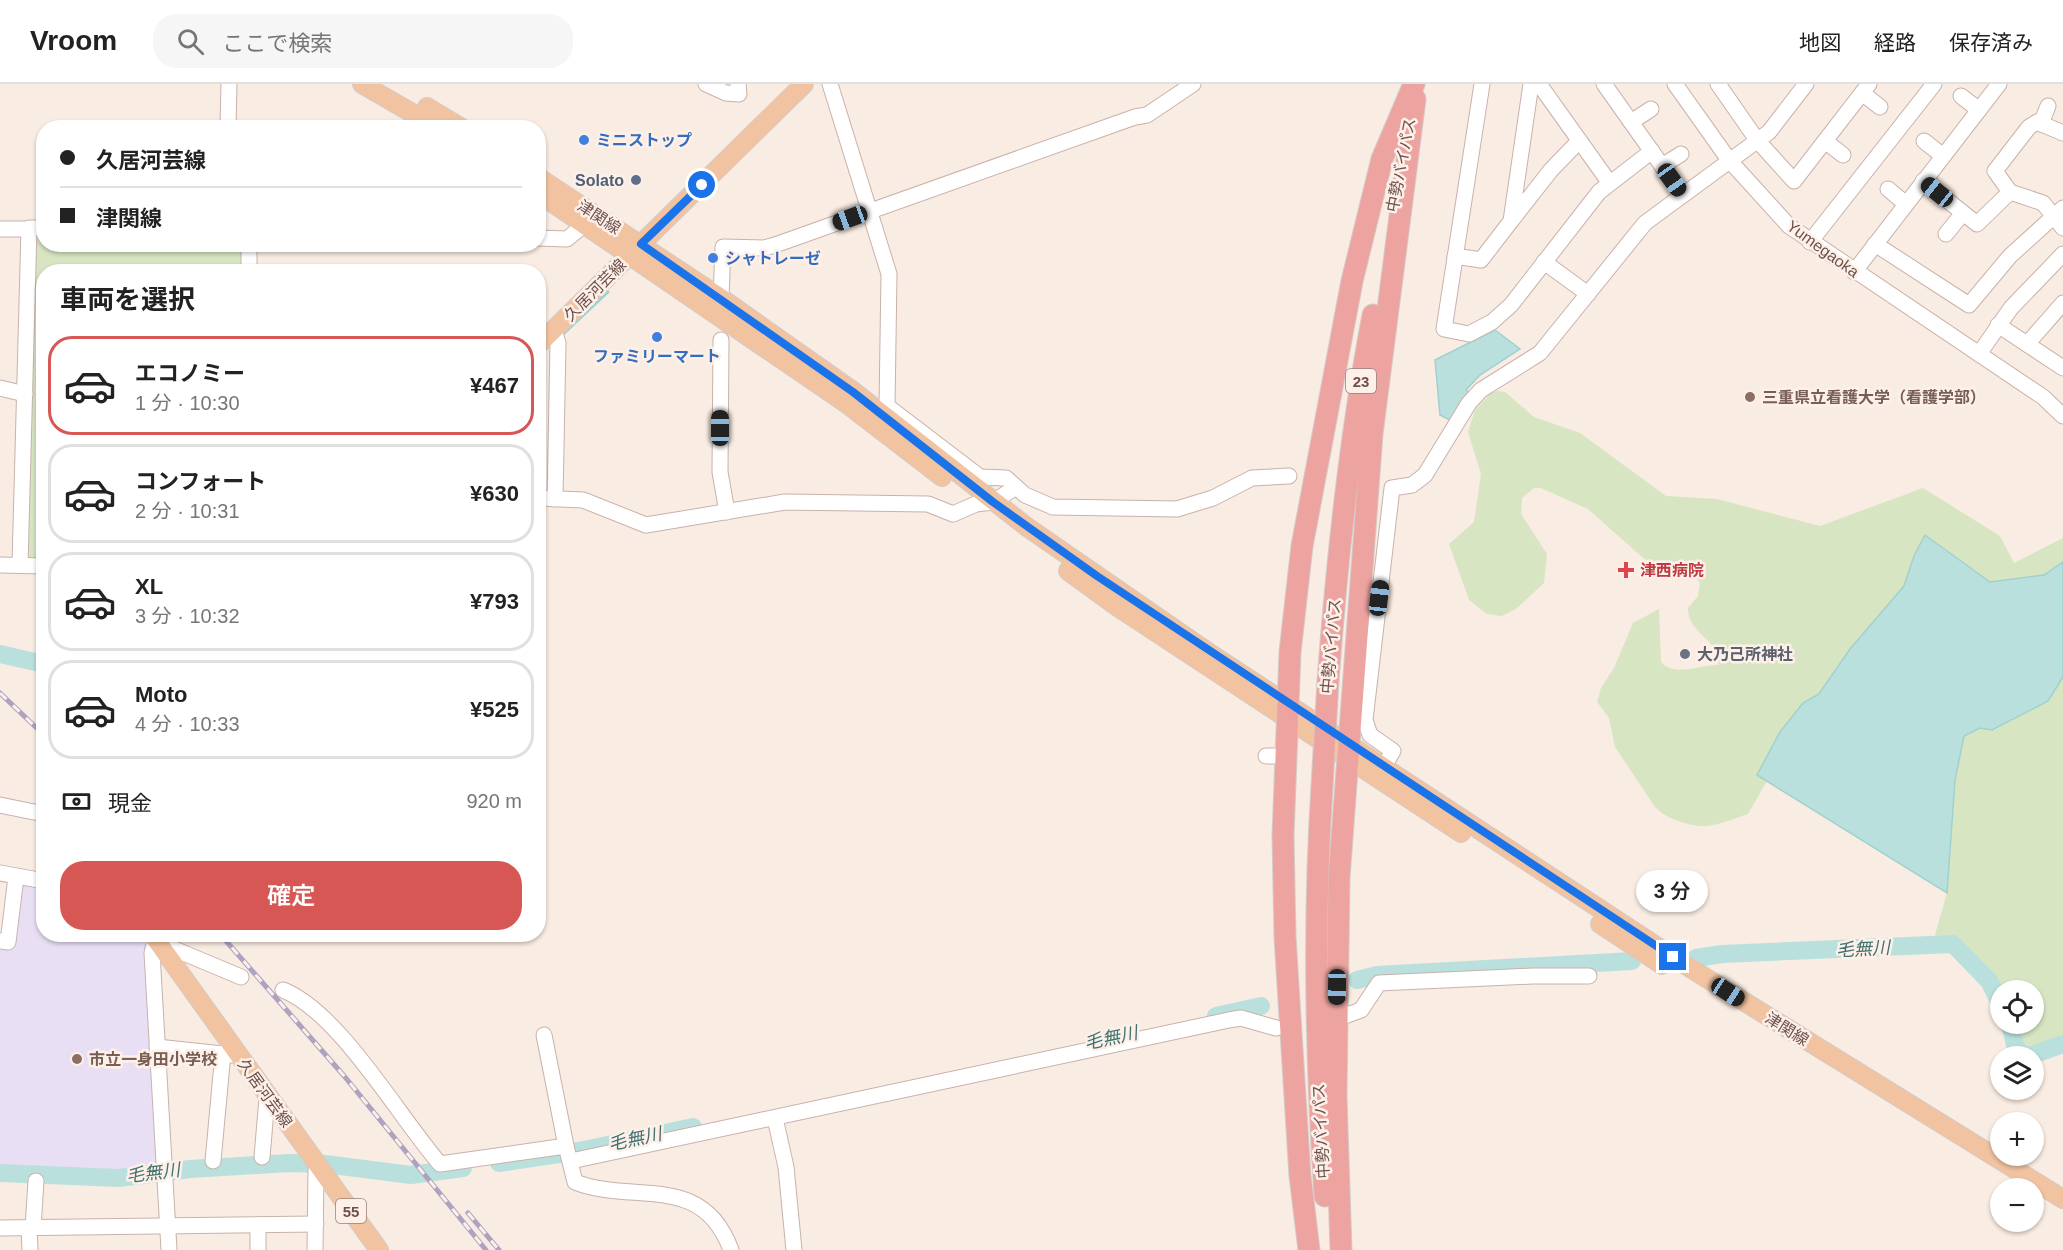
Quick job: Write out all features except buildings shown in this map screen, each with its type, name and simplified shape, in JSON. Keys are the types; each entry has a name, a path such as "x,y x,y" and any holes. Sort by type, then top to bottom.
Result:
{"highway":[{"name":"中勢バイパス","path":"1329,1250 1317,1032 1317,866 1328,681 1346,494 1361,381 1416,84"},
{"path":"1309,1250 1300,1176 1285,937 1283,836 1276,756 1288,712 1290,652 1302,546 1352,281 1382,159 1416,84"},
{"path":"1341,1250 1336,1085 1339,878 1347,750 1378,380 1416,84"}],"main road":[{"path":"362,84 424,120"},
{"path":"386,84 448,120"},
{"name":"久居河芸線","path":"546,341 556,337 636,249 804,84"},
{"name":"津関線","path":"546,183 985,503"},
{"name":"津関線","path":"546,198 585,224 636,249 721,298 853,392 985,503 1116,606 1347,750 1666,968 2008,1178"},
{"name":"津関線","path":"1347,750 1384,766 1690,968 2063,1199"},
{"name":"久居河芸線","path":"157,942 230,1054 318,1164 379,1250"},
{"path":"2044,1201 2063,1213"}],"street":[{"path":"228,120 229,84"},
{"path":"706,84 726,93 739,92"},
{"path":"830,84 889,274 887,406 980,477 1006,478 1025,495 1053,507 1177,509 1213,498 1252,478 1289,476"},
{"path":"721,298 723,247 764,248 869,212 1135,117 1147,115 1193,84"},
{"path":"1482,84 1444,329 1468,334 1492,322 1511,305 1591,201 1609,182 1652,151"},
{"path":"1511,221 1531,84"},
{"path":"1539,84 1609,182"},
{"path":"1604,84 1682,194"},
{"name":"Yumegaoka","path":"1675,84 1729,160 1789,226 1854,272 2043,397 2063,416"},
{"path":"1738,84 1721,89 1758,140 1794,181 1866,88 1879,107"},
{"path":"1384,766 1393,751 1370,735 1365,720 1392,488 1412,485 1425,475 1469,403 1489,383 1540,353 1645,223 1769,132 1806,84"},
{"path":"1810,242 1934,84"},
{"path":"1854,272 1998,84"},
{"path":"1961,96 1979,110"},
{"path":"2041,124 2048,106"},
{"path":"1631,122 1650,108"},
{"path":"2063,133 2037,122 2029,127 1995,171 2010,192 2043,203 2058,212 2063,228"},
{"path":"1455,256 1481,260 1551,170 1579,141"},
{"path":"1825,141 1843,155"},
{"path":"1924,141 1944,156"},
{"path":"1662,166 1681,154"},
{"path":"1923,182 1977,224 2010,192"},
{"path":"1888,190 1906,204"},
{"path":"1875,244 1969,305 2010,256 2058,212"},
{"path":"1946,234 1963,213"},
{"path":"546,238 567,239 585,224"},
{"path":"0,229 36,229 25,394 20,565"},
{"path":"1979,354 1998,325 2026,290 2063,254"},
{"path":"1544,262 1588,294"},
{"path":"2027,344 2063,303"},
{"path":"1998,325 2063,368"},
{"path":"555,499 556,337"},
{"path":"721,340 720,472 727,512"},
{"path":"0,388 25,394"},
{"path":"546,498 583,500 646,525 785,502 928,504 953,514 985,503 1016,487"},
{"path":"0,565 36,566"},
{"path":"0,805 36,812"},
{"path":"0,873 14,874 16,877 36,878"},
{"path":"0,941 8,942 16,877"},
{"path":"153,942 152,953 169,1250"},
{"path":"163,942 241,977"},
{"path":"1342,1017 1361,1010 1379,983 1533,975 1589,976"},
{"path":"283,990 297,996 321,1015 370,1072 440,1164 568,1153 775,1118 1241,1018 1276,1028"},
{"path":"544,1035 572,1178 581,1185 674,1195 693,1203 715,1222 730,1250"},
{"path":"157,1047 230,1054 213,1161"},
{"path":"262,1157 267,1098"},
{"path":"775,1118 786,1167 794,1250"},
{"path":"315,1250 318,1164"},
{"path":"30,1250 36,1181"},
{"path":"0,1228 316,1224"},
{"path":"258,1225 258,1250"}],"shaded area":[{"name":"市立一身田小学校","path":"15,884 36,887 36,942 145,942 160,1165 122,1173 0,1169 0,942"}],"green space":[{"path":"36,234 36,252 244,252 243,264 36,264 36,560 32,560 26,554 33,239"},
{"path":"1497,391 1505,392 1534,417 1580,433 1666,496 1717,499 1820,526 1923,488 2000,536 2014,563 2063,538 2063,562 2044,575 1990,582 1926,535 1914,556 1904,586 1850,649 1819,694 1803,703 1757,775 1767,781 1748,814 1712,825 1686,824 1672,819 1655,807 1615,747 1609,718 1597,702 1601,688 1614,668 1633,623 1659,609 1661,662 1667,667 1680,670 1719,665 1716,651 1694,627 1689,615 1688,608 1698,596 1700,583 1691,571 1668,573 1642,557 1588,509 1541,488 1534,488 1522,498 1521,514 1547,554 1544,583 1516,609 1502,616 1487,614 1469,600 1449,544 1474,522 1481,474 1468,432 1475,410 1490,394"},
{"path":"2063,677 2063,1035 2038,1046 2010,1046 2005,1034 2044,1034 2044,980 1990,980 1990,1002 1972,968 1935,935 1947,893 1955,780 1964,736"}],"water":[{"path":"1495,330 1520,349 1480,375 1466,390 1470,393 1450,420 1440,415 1435,360"},
{"path":"1925,535 1990,582 2044,575 2063,562 2063,677 2048,701 1992,730 1980,728 1964,736 1955,780 1947,893 1757,775 1780,732 1803,703 1819,694 1850,649 1904,586 1914,556"}],"waterway":[{"path":"561,336 608,292"},
{"path":"0,654 36,662"},
{"name":"毛無川","path":"1696,958 1722,954 1953,944 1990,983"},
{"name":"毛無川","path":"1357,980 1377,975 1632,961"},
{"name":"毛無川","path":"1216,1016 1261,1006"},
{"name":"毛無川","path":"2012,1034 2015,1045 2021,1055 2030,1056 2063,1044"},
{"name":"毛無川","path":"499,1163 579,1151 693,1127"},
{"name":"毛無川","path":"0,1173 119,1178 190,1169 289,1163 325,1164 411,1175 463,1168"}],"railway":[{"path":"0,693 36,727"},
{"path":"227,942 345,1077 486,1250"},
{"path":"468,1213 499,1250"}],"place":[{"name":"ミニストップ","path":"584,140"},
{"name":"Solato","path":"636,180"},
{"name":"シャトレーゼ","path":"713,258"},
{"name":"ファミリーマート","path":"657,337"},
{"name":"三重県立看護大学（看護学部）","path":"1750,397"},
{"name":"津西病院","path":"1626,570"},
{"name":"大乃己所神社","path":"1685,654"},
{"name":"市立一身田小学校","path":"77,1059"}],"route":[{"path":"702,185 641,244 853,392 993,502 1097,576 1208,652 1673,957"}]}
